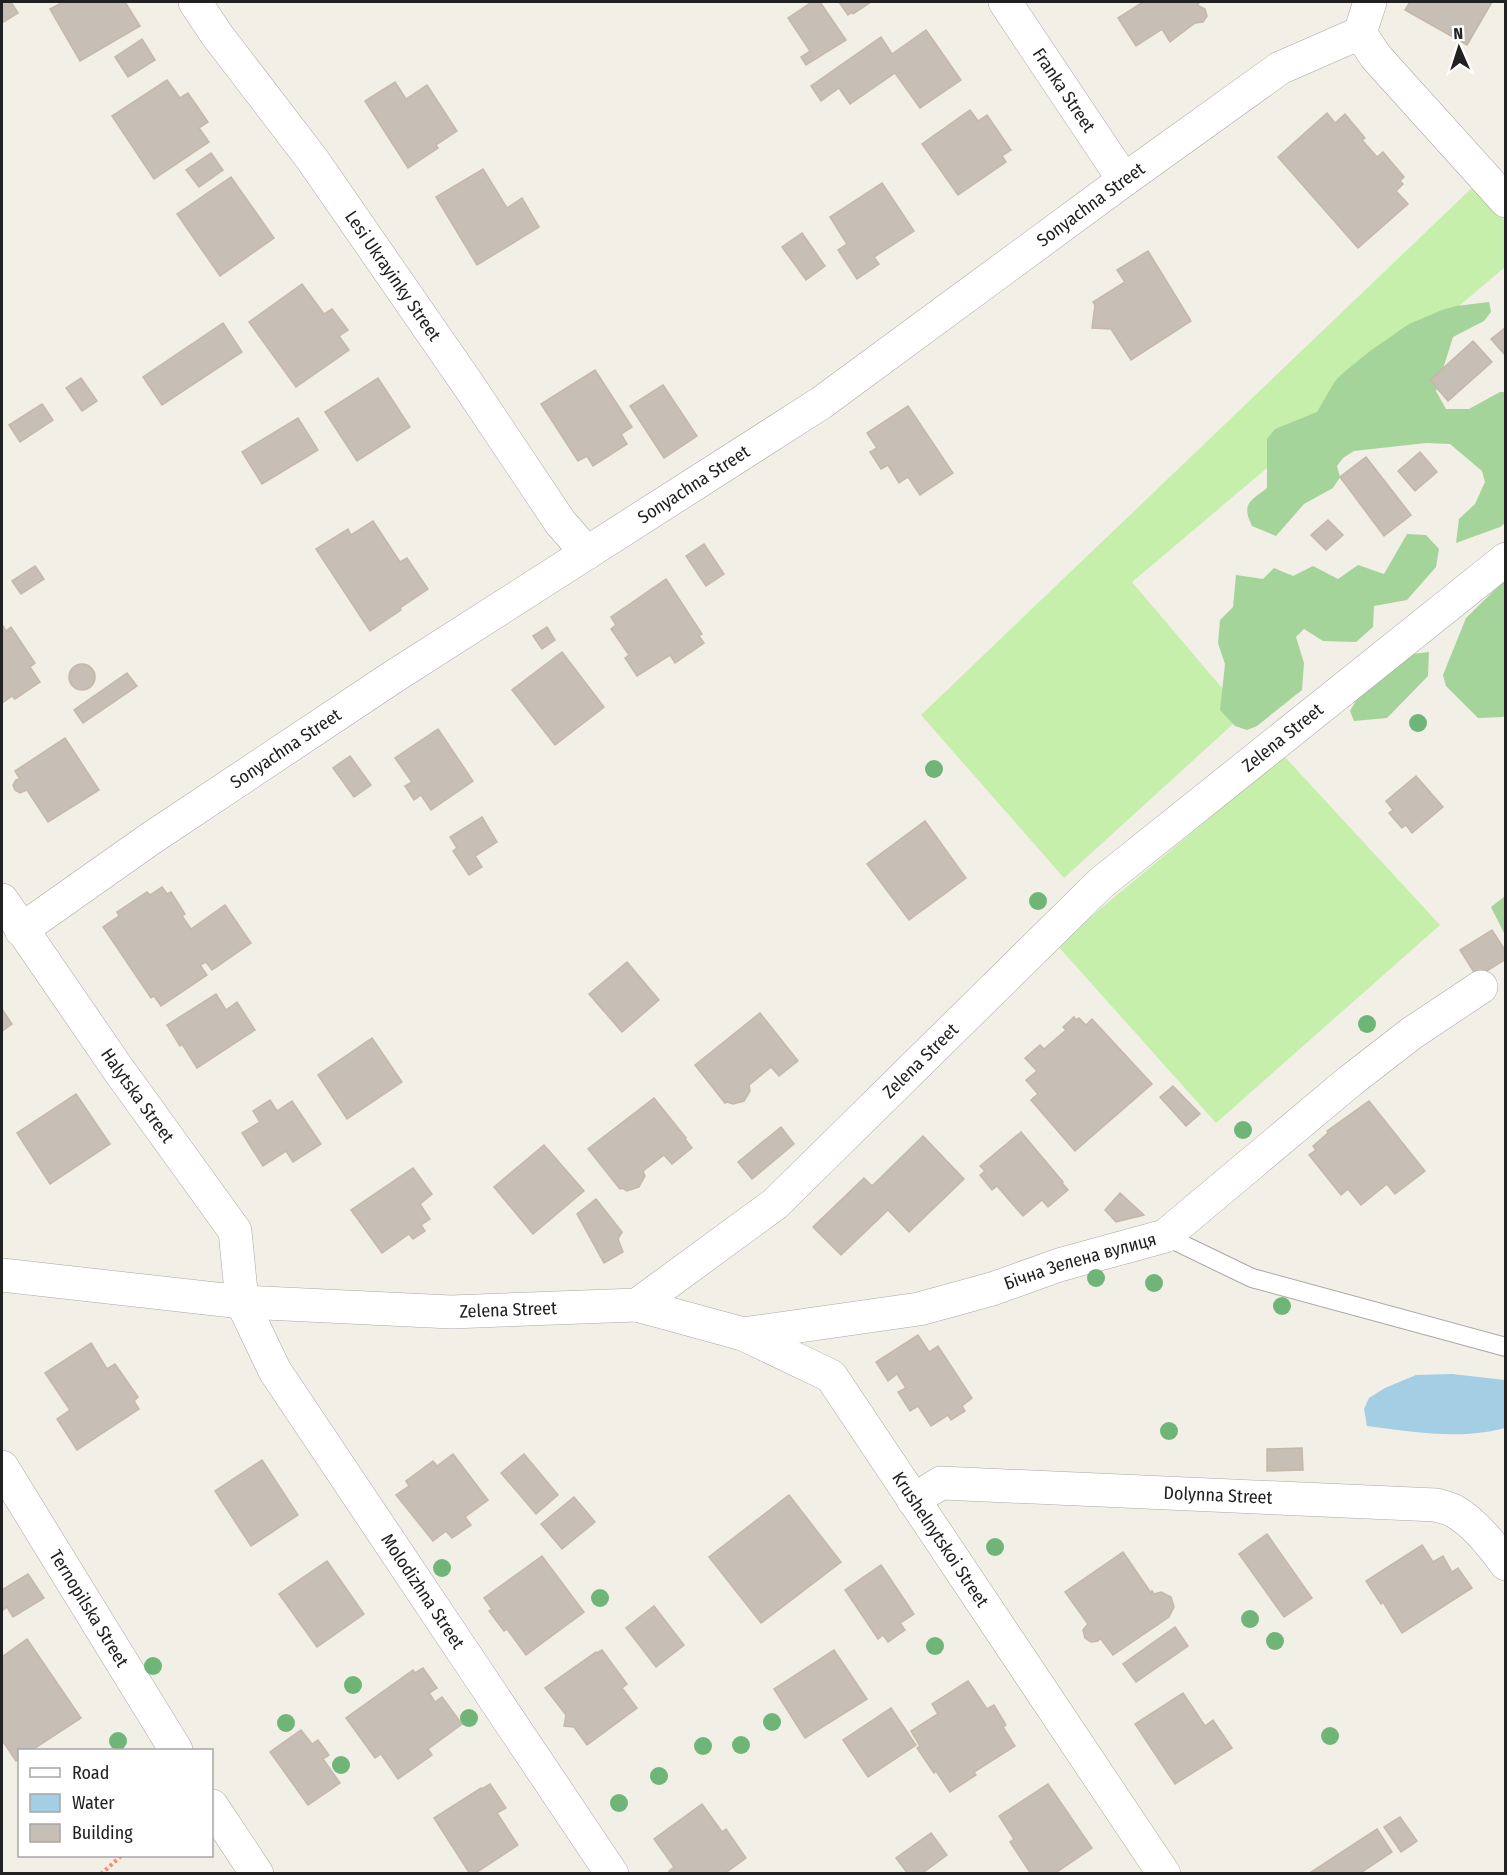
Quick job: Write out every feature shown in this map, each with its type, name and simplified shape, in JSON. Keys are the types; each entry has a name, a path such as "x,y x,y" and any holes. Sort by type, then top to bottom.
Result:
{"street":[{"name":"Lesi Ukrayinky Street","path":"195,2 217,35 312,159 560,522 587,553"},
{"name":"Franka Street","path":"1005,2 1124,180"},
{"path":"1370,2 1360,33 1376,57 1506,201"},
{"name":"Sonyachna Street","path":"21,930 150,839 393,677 821,403 1124,180 1280,69 1360,33"},
{"name":"Zelena Street","path":"2,1275 242,1302 451,1312 637,1305 775,1204 1101,883 1506,558"},
{"name":"Halytska Street","path":"2,900 125,1079 234,1231 242,1302"},
{"name":"Бічна Зелена вулиця","path":"743,1334 920,1309 992,1290 1059,1265 1165,1236 1350,1081 1412,1033 1481,987"},
{"name":"Molodizhna Street","path":"242,1302 274,1371 612,1874"},
{"name":"Krushelnytskoi Street","path":"637,1305 743,1334 831,1376 1164,1874"},
{"name":"Ternopilska Street","path":"2,1467 175,1749"},
{"name":"Dolynna Street","path":"913,1500 940,1483 1436,1505 1454,1511 1473,1527 1494,1547 1506,1564"},
{"path":"213,1808 256,1874"}],"lane":[{"path":"1165,1236 1252,1278 1506,1347"}],"path":[{"path":"101,1874 120,1857"}],"green space":[{"path":"1475,185 1505,221 1505,267 1132,582 1244,714 1064,878 921,715"},
{"path":"1489,302 1491,312 1484,321 1453,337 1436,391 1446,409 1469,409 1500,392 1505,392 1505,523 1500,527 1456,543 1459,519 1475,504 1485,482 1482,471 1450,444 1426,443 1354,451 1343,458 1337,466 1340,477 1333,488 1304,504 1276,536 1252,526 1247,508 1252,500 1267,488 1267,439 1275,429 1317,412 1335,381 1343,373 1409,324 1456,306"},
{"path":"1407,534 1426,535 1439,549 1436,567 1407,600 1374,606 1373,627 1356,642 1323,641 1304,629 1296,637 1304,663 1302,690 1257,726 1247,730 1235,726 1220,710 1225,664 1218,643 1220,620 1233,607 1236,575 1263,579 1274,568 1293,576 1313,566 1338,579 1358,565 1384,574"},
{"path":"1505,580 1505,715 1478,718 1446,686 1443,675 1466,618"},
{"path":"1429,652 1428,676 1387,718 1354,721 1350,711 1362,690 1395,656"},
{"path":"1284,756 1440,925 1216,1123 1057,945"},
{"path":"1505,896 1505,935 1491,907"}],"water":[{"path":"1452,1374 1505,1380 1505,1428 1471,1434 1454,1434 1367,1426 1364,1409 1369,1398 1385,1388 1416,1375"}],"building":[{"path":"2,2 11,2 18,13 2,23"},
{"path":"63,2 125,2 140,26 80,61 50,9"},
{"path":"812,2 820,2 846,40 806,65 801,57 810,51 788,18"},
{"path":"839,2 871,2 848,15"},
{"path":"1143,2 1198,2 1197,5 1205,9 1207,16 1203,22 1195,23 1170,42 1162,29 1136,46 1118,18"},
{"path":"1410,2 1492,2 1467,45 1405,10"},
{"path":"926,30 961,80 920,108 895,73 850,104 839,88 821,101 811,86 881,37 892,54"},
{"path":"142,39 155,60 128,77 115,57"},
{"path":"167,80 180,98 188,93 208,122 199,128 209,142 154,179 112,116"},
{"path":"395,82 406,99 427,85 457,131 436,145 438,148 408,168 365,101"},
{"path":"970,110 978,121 987,115 1011,150 1002,156 1006,162 958,195 922,144"},
{"path":"1327,113 1335,123 1345,114 1365,138 1362,140 1377,157 1383,152 1404,177 1400,181 1403,184 1396,191 1408,204 1358,248 1278,157"},
{"path":"211,153 223,170 199,187 186,170"},
{"path":"483,169 507,208 522,198 539,227 477,265 436,197"},
{"path":"231,177 274,238 220,276 177,214"},
{"path":"882,183 914,231 874,257 879,264 857,279 838,250 847,244 830,217"},
{"path":"802,233 825,266 806,280 782,247"},
{"path":"1148,251 1191,321 1131,360 1111,329 1092,328 1095,305 1093,302 1125,282 1117,270"},
{"path":"302,284 324,314 332,309 348,330 339,336 349,350 296,387 249,322"},
{"path":"223,323 242,352 162,405 143,377"},
{"path":"1506,327 1506,356 1491,339"},
{"path":"1473,341 1492,362 1448,401 1430,380"},
{"path":"595,370 632,427 621,434 627,444 593,466 587,456 578,461 541,404"},
{"path":"81,378 97,401 82,411 66,388"},
{"path":"378,378 410,427 357,461 325,412"},
{"path":"663,385 697,436 664,458 630,406"},
{"path":"42,404 53,420 20,442 9,425"},
{"path":"908,406 953,473 920,495 908,477 899,483 888,465 881,469 870,452 877,448 867,433"},
{"path":"298,418 318,450 262,484 242,452"},
{"path":"1420,452 1437,472 1415,491 1398,471"},
{"path":"1366,457 1411,515 1384,536 1340,477"},
{"path":"1328,520 1343,535 1326,550 1311,535"},
{"path":"373,521 400,562 407,558 428,589 370,631 316,549 348,529 351,535"},
{"path":"704,544 724,574 706,586 686,556"},
{"path":"35,566 44,579 21,594 12,581"},
{"path":"666,579 702,634 699,636 704,643 675,663 670,655 637,676 625,658 629,655 611,629 616,625 611,617"},
{"path":"2,624 6,631 11,627 35,663 30,667 40,682 15,699 12,696 2,703"},
{"path":"547,627 555,640 542,649 533,636"},
{"path":"562,652 604,707 555,745 512,690"},
{"path":"82,664 91,668 95,677 91,686 82,690 73,686 69,677 73,668"},
{"path":"127,673 137,686 83,723 74,710"},
{"path":"438,729 473,781 431,810 421,795 414,800 405,786 412,782 395,758"},
{"path":"65,738 99,790 48,822 27,790 20,793 15,790 13,785 16,780 20,779 15,771"},
{"path":"350,756 371,785 354,797 333,768"},
{"path":"1416,776 1443,807 1412,833 1406,825 1402,828 1389,813 1393,810 1386,801"},
{"path":"482,817 497,842 475,856 482,867 469,875 453,851 457,848 450,837"},
{"path":"925,821 966,878 909,920 867,864"},
{"path":"162,887 167,894 171,892 185,914 182,916 191,929 225,905 251,943 212,970 206,962 200,965 207,975 161,1006 154,996 151,998 103,927 119,916 117,912 147,892 150,895"},
{"path":"1492,930 1506,952 1506,959 1477,977 1460,950"},
{"path":"627,962 659,1000 622,1032 589,994"},
{"path":"216,994 226,1010 237,1002 255,1030 197,1068 167,1025"},
{"path":"2,1009 12,1024 2,1031"},
{"path":"760,1013 798,1061 779,1076 771,1067 749,1085 750,1091 744,1101 733,1104 725,1103 695,1065"},
{"path":"1074,1017 1076,1020 1079,1018 1086,1025 1092,1019 1152,1084 1075,1151 1031,1100 1038,1094 1026,1080 1037,1071 1025,1058 1040,1045 1044,1049 1066,1030 1063,1027"},
{"path":"372,1038 402,1082 347,1119 318,1075"},
{"path":"1173,1086 1200,1114 1186,1126 1160,1097"},
{"path":"76,1094 110,1144 50,1184 17,1133"},
{"path":"654,1098 692,1148 672,1164 664,1155 643,1171 645,1176 639,1187 627,1191 620,1189 588,1149"},
{"path":"270,1100 277,1111 292,1101 321,1144 293,1162 286,1151 263,1166 242,1133 260,1122 253,1111"},
{"path":"1369,1101 1425,1171 1395,1194 1387,1184 1361,1205 1348,1189 1341,1195 1309,1155 1316,1150 1313,1146 1328,1133 1327,1131"},
{"path":"781,1127 794,1144 752,1179 738,1162"},
{"path":"1021,1132 1068,1190 1048,1207 1042,1200 1023,1216 997,1186 992,1190 980,1175 985,1171 980,1166"},
{"path":"923,1136 964,1179 909,1232 888,1210 841,1255 813,1227 864,1178 872,1186"},
{"path":"544,1145 584,1191 533,1234 494,1187"},
{"path":"413,1168 432,1194 420,1204 430,1219 421,1225 425,1231 413,1239 409,1234 382,1253 351,1210"},
{"path":"1120,1193 1144,1215 1116,1222 1105,1210"},
{"path":"596,1199 622,1232 618,1239 623,1252 604,1263 577,1214"},
{"path":"918,1335 929,1352 938,1346 972,1398 962,1406 965,1411 951,1420 948,1415 931,1426 918,1406 910,1411 898,1392 906,1388 897,1374 888,1381 876,1362"},
{"path":"91,1343 107,1369 115,1364 138,1397 134,1401 139,1409 77,1450 57,1419 70,1410 45,1373"},
{"path":"1302,1448 1303,1470 1267,1471 1267,1449"},
{"path":"453,1454 488,1500 465,1517 471,1525 452,1538 446,1531 433,1541 396,1495 409,1486 406,1481 433,1461 437,1466"},
{"path":"524,1454 558,1495 536,1514 501,1473"},
{"path":"262,1460 298,1515 251,1546 215,1491"},
{"path":"789,1495 841,1562 761,1623 709,1557"},
{"path":"574,1497 595,1522 562,1549 541,1524"},
{"path":"1267,1534 1312,1598 1284,1617 1239,1554"},
{"path":"1422,1545 1433,1562 1443,1556 1452,1572 1458,1568 1472,1588 1402,1633 1383,1602 1381,1604 1366,1581"},
{"path":"1123,1552 1151,1593 1152,1591 1154,1594 1161,1592 1171,1597 1174,1607 1169,1617 1113,1655 1100,1638 1098,1641 1091,1642 1085,1638 1083,1630 1088,1624 1065,1592"},
{"path":"542,1556 584,1612 526,1655 507,1629 504,1631 489,1611 492,1609 484,1598"},
{"path":"327,1561 364,1614 317,1647 279,1594"},
{"path":"881,1565 914,1614 900,1623 905,1630 888,1642 883,1635 878,1639 845,1590"},
{"path":"28,1574 44,1598 13,1617 7,1607 2,1611 2,1590"},
{"path":"654,1606 684,1645 656,1667 626,1628"},
{"path":"1175,1627 1188,1646 1136,1682 1123,1664"},
{"path":"27,1639 81,1718 34,1749 18,1749 18,1760 16,1761 2,1740 2,1657"},
{"path":"602,1650 627,1684 622,1688 637,1708 587,1745 574,1727 564,1726 566,1715 545,1688"},
{"path":"834,1650 867,1699 805,1738 774,1689"},
{"path":"423,1668 437,1688 429,1693 435,1702 442,1697 462,1724 428,1749 432,1755 398,1779 381,1754 375,1758 346,1718 413,1670 415,1673"},
{"path":"968,1681 987,1709 994,1705 1006,1725 1003,1727 1015,1746 974,1772 976,1775 950,1792 917,1748 920,1746 911,1731 938,1714 932,1704"},
{"path":"1183,1693 1205,1726 1213,1720 1232,1748 1175,1784 1135,1724"},
{"path":"891,1708 916,1745 868,1777 843,1740"},
{"path":"301,1730 312,1744 318,1740 329,1755 323,1759 340,1783 308,1805 270,1752"},
{"path":"490,1784 506,1808 497,1813 518,1845 474,1874 470,1874 434,1818"},
{"path":"1048,1784 1092,1848 1054,1874 1031,1874 1010,1842 1014,1839 999,1816"},
{"path":"702,1804 722,1832 726,1829 746,1858 724,1874 670,1874 669,1871 674,1867 654,1839"},
{"path":"1400,1817 1417,1841 1401,1852 1384,1827"},
{"path":"1377,1829 1392,1852 1359,1874 1308,1874"},
{"path":"931,1833 947,1855 921,1874 908,1874 896,1858"}]}
